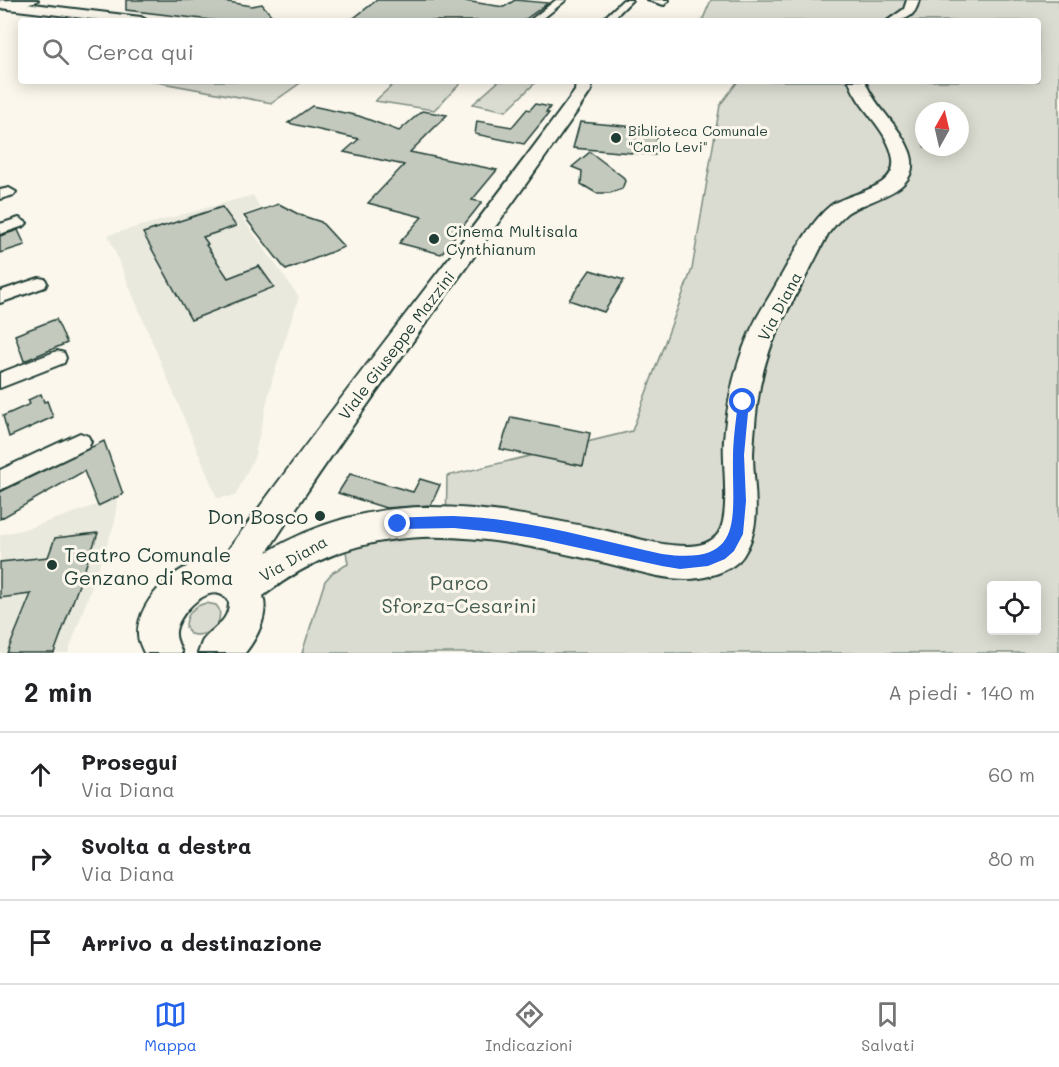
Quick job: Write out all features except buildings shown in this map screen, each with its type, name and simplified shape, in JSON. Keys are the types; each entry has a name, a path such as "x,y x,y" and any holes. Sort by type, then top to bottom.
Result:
{"street":[{"path":"0,4 34,0"},
{"path":"538,18 562,0"},
{"path":"609,18 628,0"},
{"path":"651,0 665,0"},
{"path":"898,18 910,10 913,0"},
{"path":"0,4 116,18"},
{"name":"Viale Giuseppe Mazzini","path":"236,584 300,474 510,194 583,91 584,84"},
{"name":"Via Diana","path":"236,584 268,570 309,545 343,532 398,524 454,522 514,528 680,563 708,560 721,555 733,542 736,534 740,501 738,455 743,402 753,358 770,316 827,221 845,206 892,184 902,171 903,162 898,149 858,84"},
{"path":"0,229 19,223"},
{"path":"0,297 39,283"},
{"path":"0,381 57,358"},
{"path":"0,480 80,442"},
{"path":"163,653 156,638 157,627 165,606 182,589 204,578 217,576 236,584 247,608 243,623 235,637 220,652"}],"shaded area":[{"path":"253,195 260,208 241,216 299,297 273,377 254,458 235,496 217,498 108,235"},
{"path":"117,498 115,522 68,653 0,653 0,535 32,527"}],"green space":[{"name":"Parco Sforza-Cesarini","path":"711,0 1059,0 1059,653 302,653 325,581 333,572 348,564 345,545 446,531 447,476 632,431 692,269 720,105 736,84 1041,84 1041,18 703,18"},
{"path":"168,84 299,84 272,103"},
{"path":"394,84 460,84 434,110 375,101"},
{"path":"496,84 534,84 506,111 473,104"},
{"path":"206,603 216,605 219,609 219,621 208,632 190,634 186,627 189,614 194,608"}],"place":[{"name":"Biblioteca Comunale \"Carlo Levi\"","path":"616,138"},
{"name":"Cinema Multisala Cynthianum","path":"434,239"},
{"name":"Don Bosco","path":"320,516"},
{"name":"Teatro Comunale Genzano di Roma","path":"52,565"}],"route":[{"path":"398,524 454,522 514,528 680,563 708,560 721,555 733,542 736,534 740,501 738,455 743,402"}]}
